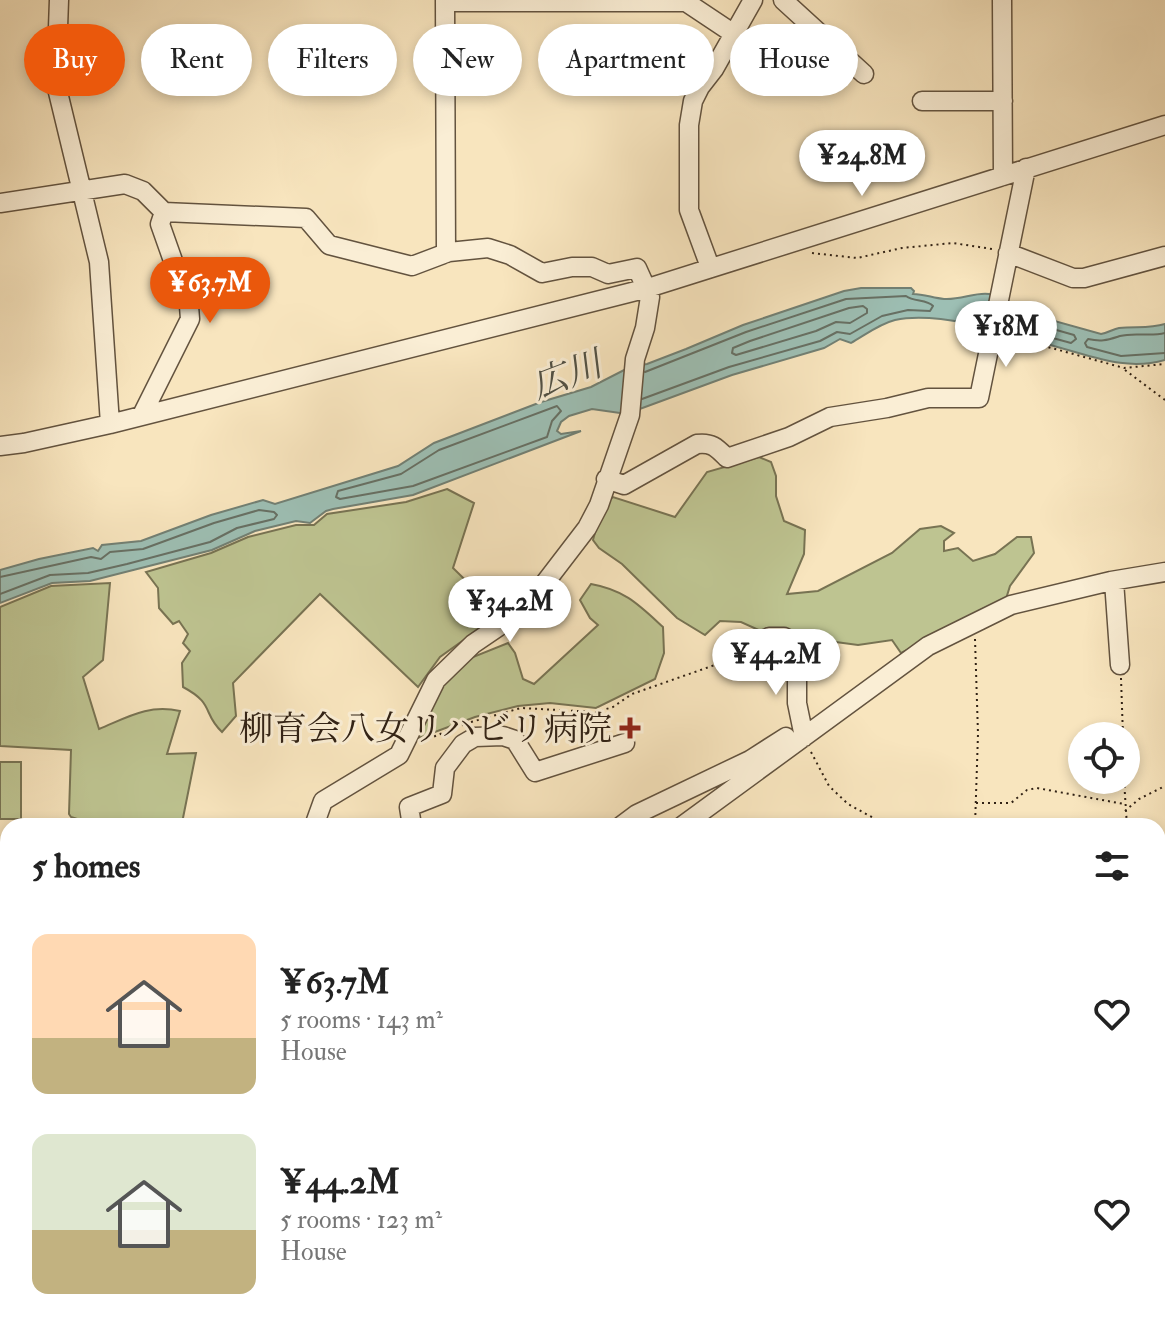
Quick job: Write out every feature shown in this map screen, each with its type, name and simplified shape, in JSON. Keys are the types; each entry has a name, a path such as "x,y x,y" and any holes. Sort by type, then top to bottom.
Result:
{"street":[{"path":"59,0 56,84 99,262 110,424"},
{"path":"740,24 753,0"},
{"path":"783,0 864,74"},
{"path":"1002,0 1003,176"},
{"path":"446,253 445,1 686,2 730,31"},
{"path":"710,267 689,210 689,125 693,101 730,41"},
{"path":"922,101 1003,101"},
{"path":"0,446 110,424 648,288 1165,125"},
{"path":"606,479 624,485 697,444 707,442 727,458 789,437 830,417 928,398 979,398 1026,168"},
{"path":"0,203 82,188 125,184 143,191 164,212 306,218 329,245 412,266 446,253 488,248 510,255 542,273 592,267 608,274 637,268 648,288 650,297 645,328 635,359 630,415 599,505 587,528 541,588 498,627 473,644 436,680 399,755 323,801 317,818"},
{"path":"142,415 190,319 189,306 160,224 164,212"},
{"path":"1008,253 1073,278 1084,278 1165,256"},
{"path":"692,818 803,732 928,646 974,626 1011,605 1165,572"},
{"path":"1114,581 1120,665"},
{"path":"769,637 784,637 797,644 797,703 803,732"},
{"path":"633,818 660,801 803,732"},
{"path":"411,818 409,807 442,794 445,768 463,744 475,737 503,736 515,740 535,772 625,743"}],"path":[{"path":"805,252 857,258 902,248 953,243 1008,253"},
{"path":"991,332 1124,368 1165,364"},
{"path":"1124,368 1165,400"},
{"path":"974,626 975,818"},
{"path":"403,748 479,719 521,708 596,712 613,707 632,694 749,653 769,637"},
{"path":"1120,665 1122,722"},
{"path":"803,732 829,786 848,804 873,818"},
{"path":"1125,811 1139,799 1165,786"},
{"path":"976,803 1011,803 1027,790 1037,788 1124,804"},
{"path":"1124,794 1126,818"}],"green space":[{"path":"759,457 771,462 776,476 776,496 784,521 805,530 804,554 787,594 818,591 892,553 920,529 941,526 954,533 944,541 944,551 958,548 973,561 995,554 1017,537 1031,537 1034,553 1010,586 1005,602 901,653 892,640 858,645 806,638 793,630 763,632 741,622 720,621 705,635 677,618 622,564 599,548 593,540 602,506 613,497 675,517 707,472"},
{"path":"447,489 474,503 453,568 500,614 440,657 418,687 320,594 233,683 236,716 222,732 200,699 183,687 182,663 190,651 183,643 188,634 179,621 173,624 159,608 158,588 146,572 211,553 248,537 296,525 314,525 327,514 406,502"},
{"path":"110,583 103,660 83,677 99,729 148,710 180,711 167,754 196,753 183,818 71,817 71,750 0,746 0,607 51,586"},
{"path":"591,584 622,594 663,627 664,653 655,679 596,708 550,703 518,706 475,717 411,741 441,683 473,657 508,643 515,653 523,679 534,684 598,625 590,618 580,600"},
{"path":"0,762 21,762 21,818 0,818"}],"water":[{"path":"861,288 911,288 913,294 944,299 994,295 1008,308 1101,334 1119,328 1165,324 1165,360 1142,364 1120,363 960,322 915,318 895,320 851,343 840,339 824,348 732,375 637,410 620,413 592,409 569,416 561,422 557,431 561,434 581,431 413,495 333,509 310,523 296,521 255,531 212,550 90,581 52,583 0,603 0,570 93,548 98,551 102,545 141,541 211,515 263,500 275,504 398,466 434,443 541,402 591,387 630,367 647,364 743,325"}],"place":[{"name":"柳育会八女リハビリ病院","path":"630,728"}],"water label":[{"name":"広川","path":"566,374"}]}
